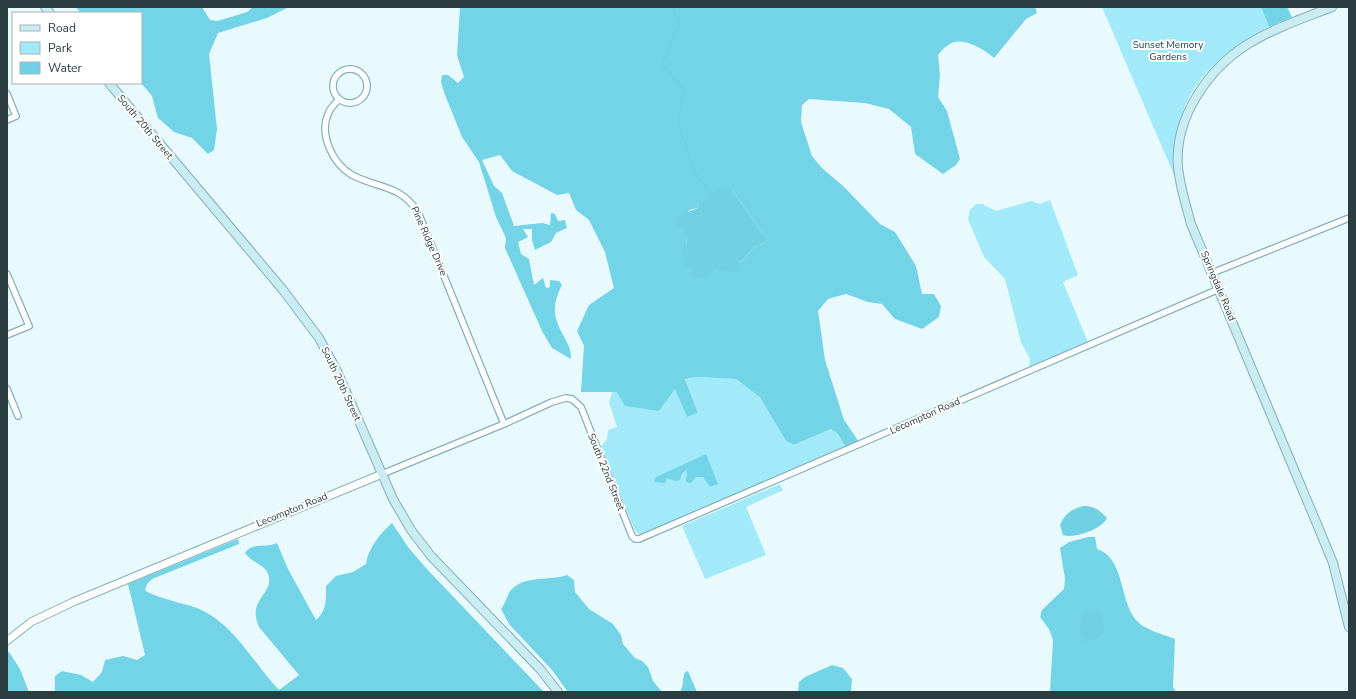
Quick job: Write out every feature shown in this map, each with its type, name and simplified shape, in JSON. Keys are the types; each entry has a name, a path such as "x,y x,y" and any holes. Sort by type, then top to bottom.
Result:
{"main road":[{"name":"Springdale Road","path":"1332,7 1272,32 1249,44 1218,68 1191,106 1182,132 1178,166 1182,195 1187,209 1218,289 1319,529 1332,563 1349,626"},
{"name":"South 20th Street","path":"110,84 305,317 319,338 337,371 382,474 411,530 428,551 540,669 558,692"}],"street":[{"path":"347,69 352,69 361,73 367,86 363,96 351,103 339,99 332,88 337,74 347,69"},
{"path":"7,94 16,116 7,120"},
{"name":"Pine Ridge Drive","path":"339,99 328,112 325,125 329,146 340,164 351,174 404,195 418,212 504,424"},
{"path":"1212,273 1349,218"},
{"path":"7,274 29,326 7,336"},
{"name":"Lecompton Road","path":"632,536 635,539 639,539 1218,289"},
{"path":"7,390 18,416"},
{"name":"Lecompton Road","path":"7,641 31,622 67,604 504,424 552,402 566,398 572,399 581,407"},
{"name":"South 22nd Street","path":"581,407 632,536"}],"green space":[{"name":"Sunset Memory Gardens","path":"1102,7 1261,7 1269,27 1252,36 1222,57 1198,83 1188,99 1181,116 1177,135 1174,175"},
{"path":"1050,200 1078,275 1063,282 1088,342 1029,368 1030,359 1021,342 1005,279 984,257 968,219 970,210 976,204 982,204 996,211 1031,201 1040,204"},
{"path":"697,377 736,379 760,396 786,441 794,445 831,429 837,433 846,447 655,529 640,534 636,532 633,526 601,447 607,439 608,430 617,427 609,402 612,392 675,388 687,417 698,413 685,379"},
{"path":"780,484 783,490 746,507 766,555 705,579 682,526"}],"shaded area":[{"path":"76,7 202,7 210,20 217,21 247,12 253,7 289,7 267,18 218,33 209,54 217,129 214,150 208,154 192,138 174,132 158,118 152,96 142,84 142,12 79,12"},
{"path":"460,7 1035,7 1037,13 1026,19 994,58 978,47 965,42 953,43 943,49 938,55 940,75 938,97 947,111 960,159 956,165 943,174 915,154 911,127 889,109 865,103 809,99 802,105 801,122 812,156 822,168 843,186 880,224 895,232 916,266 922,294 934,294 941,306 939,317 922,329 895,319 882,304 868,302 846,294 828,299 818,311 825,360 844,420 859,442 846,447 837,433 831,429 794,445 786,441 760,397 736,379 697,377 685,379 698,413 687,417 675,389 659,411 625,406 617,392 581,392 584,346 577,331 589,305 614,288 605,252 589,220 576,210 569,193 557,195 512,171 500,155 482,160 494,186 502,193 514,226 542,223 550,225 551,213 555,214 558,221 565,220 567,228 556,233 551,242 535,250 532,240 532,229 523,229 528,237 518,242 521,254 529,259 534,285 543,278 546,288 550,287 550,280 559,281 562,285 555,303 555,314 567,342 571,359 552,348 542,331 505,248 506,238 496,217 479,162 462,137 445,95 441,82 442,75 448,75 458,83 464,77 457,55","holes":["732,190 765,237 765,243 754,247 742,261 738,262 738,272 719,270 709,271 687,246 686,232 683,228 689,210 698,208 699,203"]},
{"path":"1261,7 1287,7 1292,17 1269,27"},
{"path":"706,454 718,484 710,487 703,477 696,477 691,483 686,482 687,470 682,473 680,480 675,481 667,478 665,483 654,482 656,477"},
{"path":"392,523 408,547 425,567 544,692 55,692 55,676 62,671 81,675 93,682 102,672 105,660 123,656 137,660 145,655 128,584 238,539 239,544 152,579 147,584 145,590 161,597 197,608 210,615 233,634 279,690 299,675 259,627 256,618 256,610 267,589 269,577 268,573 262,566 245,553 256,546 277,543 288,569 316,620 324,609 326,600 326,586 336,576 353,572 366,564 369,552 375,542"},
{"path":"1088,537 1095,537 1097,549 1106,554 1113,561 1121,580 1127,602 1136,620 1149,629 1175,639 1173,687 1176,692 1050,692 1053,640 1049,629 1040,617 1042,610 1064,589 1065,579 1060,548 1069,542"},
{"path":"567,575 574,580 575,592 589,609 613,624 621,635 623,644 635,658 642,661 648,667 653,681 662,692 568,692 552,670 509,624 501,609 512,589 531,580"},
{"path":"7,652 9,652 20,669 29,692 7,692"},
{"path":"832,665 843,668 852,679 851,692 798,692 799,682 805,677"},
{"path":"688,671 697,692 680,692 685,672"}],"water":[{"path":"726,188 732,190 765,237 765,243 754,247 742,261 738,262 740,268 738,272 715,271 700,279 693,275 691,268 685,266 682,247 687,246 685,231 678,226 676,221 678,216 698,208 699,203 719,189"},
{"path":"1084,506 1097,509 1107,518 1100,526 1087,532 1074,536 1063,535 1060,525 1064,517 1072,510"},
{"path":"1095,611 1101,615 1105,629 1096,639 1084,641 1080,631 1080,622 1084,612"}],"waterway":[{"path":"673,7 679,24 662,64 684,90 678,121 693,170 711,194"}]}
